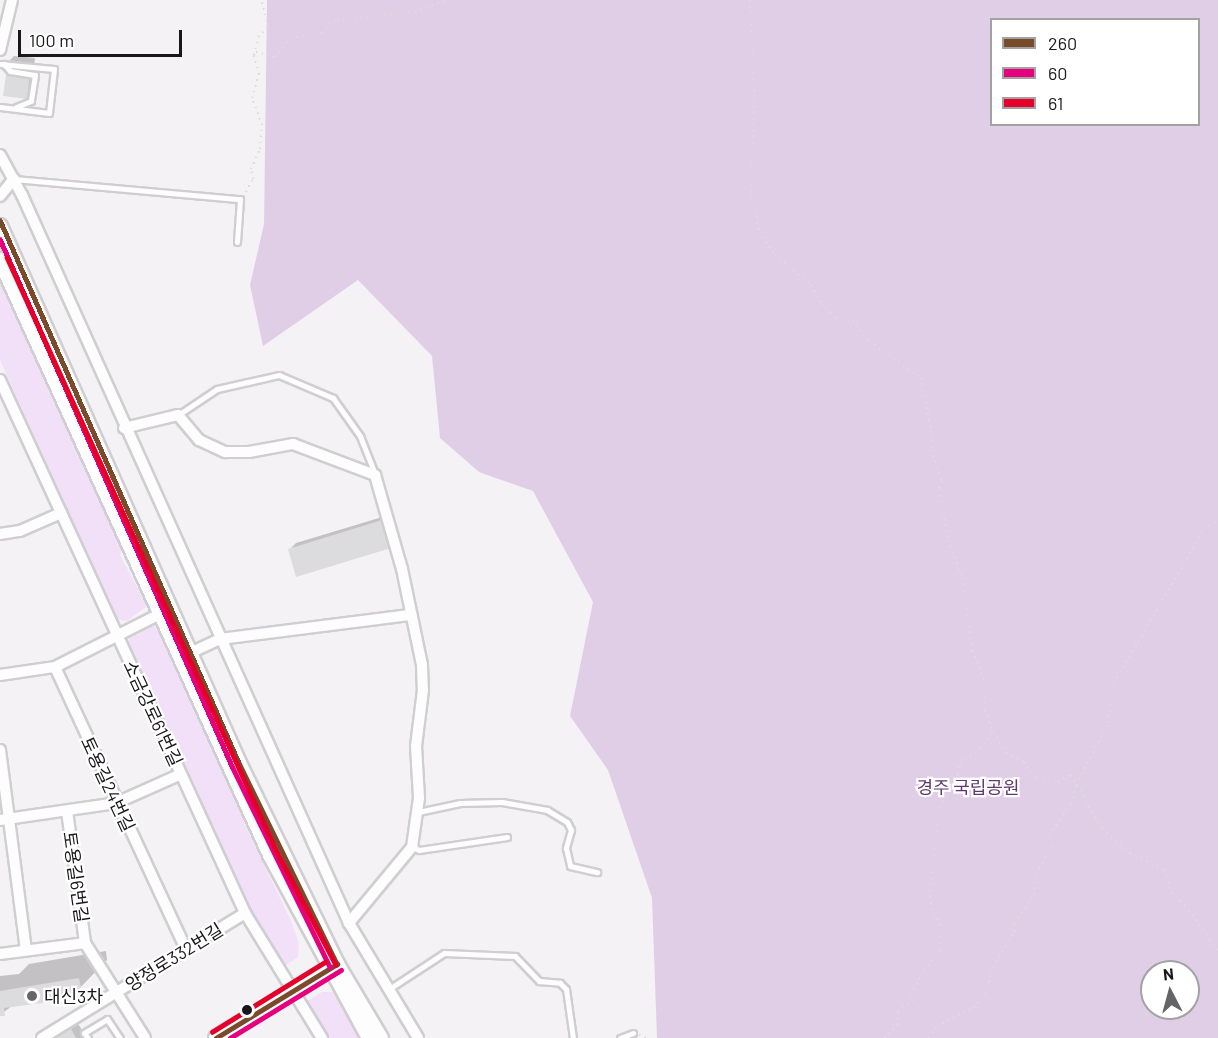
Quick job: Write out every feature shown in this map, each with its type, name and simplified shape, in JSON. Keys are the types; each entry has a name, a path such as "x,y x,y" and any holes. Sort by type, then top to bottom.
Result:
{"street":[{"path":"0,50 3,25 12,0"},
{"path":"0,155 14,179 124,428 349,923 418,1038"},
{"path":"0,177 14,179"},
{"path":"0,196 14,179"},
{"path":"1,226 190,653 333,966 369,1038"},
{"path":"0,260 270,855 333,966 381,1038"},
{"name":"소금강로61번길","path":"0,380 245,913 322,1038"},
{"path":"124,428 178,415 200,440 225,452 249,452 293,444 375,475 411,615 423,690 416,746 418,812 412,847 349,923"},
{"path":"0,534 20,531 61,513"},
{"path":"0,675 54,667 160,614"},
{"path":"190,653 220,639 411,615"},
{"name":"토용길24번길","path":"54,667 186,950"},
{"path":"0,750 4,820 26,950"},
{"path":"4,820 116,803 181,774"},
{"name":"토용길6번길","path":"67,811 85,943 145,1038"},
{"name":"양정로332번길","path":"42,1038 245,913"},
{"name":"토용길6번길","path":"0,954 85,943"},
{"path":"216,1038 333,966"}],"lane":[{"path":"2,64 10,71 35,75 31,101 15,107"},
{"path":"0,107 15,107 49,113 54,69 2,64"},
{"path":"14,179 240,199 237,242"},
{"path":"178,415 217,389 279,375 333,398 360,436 375,475"},
{"path":"418,812 460,803 502,802 547,810 567,822 571,830 566,848 570,866 597,872"},
{"path":"412,847 419,850 507,837"},
{"path":"389,989 444,953 515,956 539,981 560,983 566,989 573,1038"},
{"path":"88,1038 84,1033 107,1019 120,1038"},
{"path":"620,1038 633,1032"}],"path":[{"path":"240,199 249,189 250,169 261,145 262,125 252,98 259,74 256,52 258,37 268,27 262,0"},
{"path":"256,52 275,57 290,38 322,33 329,23 337,20 415,12 447,0"},
{"path":"750,0 754,94 752,192 759,232 775,255 811,285 821,304 836,318 852,321 869,341 921,378 933,434 931,450 942,481 939,489 948,540 963,578 972,651 984,678 985,711 993,732 1006,753 1024,762 1037,778 1058,782 1071,775 1102,829 1130,853 1165,870 1171,892 1185,905 1218,951"},
{"path":"928,1038 937,1026 981,1000 993,967 1014,932 1014,923 1034,895 1036,874 1052,845 1049,835 1071,804 1076,785 1108,723 1114,682 1204,529 1218,521"},
{"path":"884,1038 898,1025 898,1011 913,1001 911,995 924,970 940,950 941,925 932,910 930,897 939,807 951,790 949,784 958,774 960,763 980,749 993,732"}],"shaded area":[{"path":"0,275 123,542 120,555 147,606 127,621 116,619 0,360"},
{"path":"153,626 164,630 239,795 245,825 291,921 299,943 298,957 283,967 248,912 126,646 129,639"},
{"path":"322,992 335,992 365,1038 325,1038 304,1003"}],"green space":[{"name":"경주 국립공원","path":"267,0 1218,0 1218,1038 657,1038 652,898 608,770 570,716 593,602 533,491 479,472 440,438 432,356 358,280 263,346 250,285 264,224"}],"building":[{"path":"8,60 31,63 27,99 3,96"},
{"path":"382,520 391,548 296,577 288,549"},
{"name":"대신3차","path":"79,978 81,988 75,989 76,994 50,998 51,1002 4,1008 5,1016 0,1016 0,991"},
{"path":"70,1027 76,1038 53,1038"}],"transit line":[{"name":"260","path":"0,220 239,763 337,964"},
{"name":"60","path":"0,239 232,766 330,967"},
{"name":"61","path":"7,257 277,852 336,965"},
{"name":"61","path":"212,1032 325,962"},
{"name":"260","path":"216,1038 337,964"},
{"name":"60","path":"230,1038 341,970"}],"place":[{"name":"대신3차","path":"32,996"}]}
